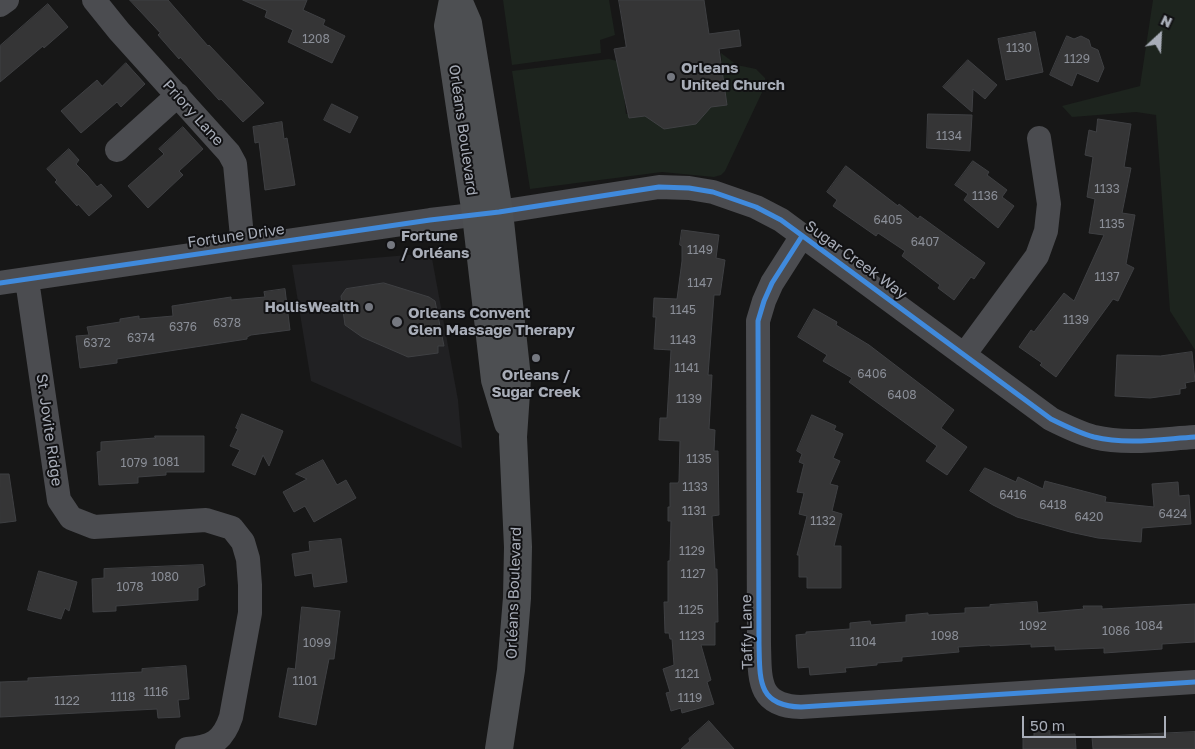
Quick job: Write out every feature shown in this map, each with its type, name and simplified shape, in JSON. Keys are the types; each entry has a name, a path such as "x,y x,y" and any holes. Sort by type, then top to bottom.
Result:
{"main road":[{"name":"Orléans Boulevard","path":"453,0 448,26 487,214"},
{"name":"Orléans Boulevard","path":"458,0 468,23 487,214 495,380 513,437 518,548 517,598 511,670 500,749"}],"street":[{"path":"0,5 7,0"},
{"name":"Priory Lane","path":"94,0 119,31 229,153 235,164 243,247"},
{"path":"117,150 178,95"},
{"path":"964,355 1037,256 1046,231 1049,204 1039,138"},
{"name":"Sugar Creek Way","path":"487,214 659,186 713,192 756,207 781,220 1051,419 1086,434 1118,441 1195,437"},
{"name":"Fortune Drive","path":"0,283 430,220 487,214"},
{"name":"Taffy Lane","path":"802,236 772,283 758,321 759,644 762,686 768,696 786,706 802,707 1195,682"},
{"name":"St. Jovite Ridge","path":"27,280 60,500 72,518 94,526 206,520 232,528 243,542 248,559 250,613 231,717 227,730 218,741 200,748 187,749"}],"shaded area":[{"path":"503,0 609,0 615,35 600,40 601,53 512,65"},
{"path":"1153,0 1195,0 1195,350 1170,311 1156,115 1136,112 1072,117 1062,106 1140,86"},
{"path":"721,53 737,65 756,69 765,78 765,86 725,171 721,175 714,177 662,172 530,189 512,71 609,59 620,61 626,114 725,100"},
{"path":"431,253 458,400 462,448 311,381 292,265"}],"building":[{"path":"130,0 168,0 208,46 264,103 243,122 221,99 219,100 180,57 179,59 158,35 160,33"},
{"path":"243,0 307,0 303,10 325,20 323,25 345,36 332,63 288,42 293,30 265,17 267,11"},
{"name":"Orleans United Church","path":"619,0 704,0 709,34 739,30 741,46 719,49 727,105 711,107 696,124 664,129 645,116 629,118 614,49 626,47"},
{"path":"48,4 68,27 0,82 0,46"},
{"path":"1035,32 1043,72 1006,80 998,39"},
{"path":"1067,36 1074,39 1081,36 1089,40 1091,47 1098,50 1104,68 1098,82 1077,73 1072,86 1050,75"},
{"path":"968,60 997,85 985,99 973,89 972,112 943,87"},
{"path":"126,63 145,84 121,107 117,102 81,133 61,111 97,80 102,86"},
{"path":"332,104 358,117 350,133 324,120"},
{"path":"928,114 972,115 970,151 927,148"},
{"path":"1098,119 1131,124 1124,167 1131,168 1122,213 1135,215 1126,264 1134,268 1118,301 1113,299 1056,377 1040,365 1042,363 1019,347 1031,330 1034,332 1064,293 1074,301 1104,235 1089,233 1095,199 1087,197 1093,157 1085,155 1089,130 1096,132"},
{"path":"282,122 284,139 287,138 295,185 265,190 259,142 255,143 253,127"},
{"path":"183,127 203,149 179,171 183,175 148,208 128,186 164,154 159,149"},
{"path":"69,149 79,160 76,164 97,187 101,184 112,196 89,216 55,182 57,180 47,169"},
{"path":"973,161 989,172 987,175 1007,190 1002,197 1014,206 998,228 964,200 968,194 955,185"},
{"path":"846,166 898,206 899,204 918,219 920,216 985,263 974,279 971,277 954,300 938,288 940,285 902,256 905,251 878,233 876,236 833,206 837,200 827,192"},
{"path":"682,230 719,235 716,258 725,260 720,295 714,295 708,375 712,375 709,429 715,430 714,451 718,451 719,515 712,516 715,569 717,569 718,622 715,622 715,645 701,645 711,680 707,682 714,704 682,713 681,708 671,711 666,693 670,692 663,669 674,665 672,639 670,639 669,633 665,633 664,602 668,602 668,561 670,561 671,521 668,521 670,483 678,483 679,481 680,441 659,440 660,418 667,418 671,350 654,349 656,317 653,317 654,298 677,299 682,261 682,246 680,245"},
{"path":"384,283 429,297 435,301 444,346 438,346 438,353 408,357 362,337 345,325 341,296 346,289"},
{"path":"285,289 290,330 251,335 247,339 117,359 117,363 80,368 76,336 89,335 87,327 120,322 120,319 139,316 139,319 173,316 172,306 231,297 231,300 265,297 264,292"},
{"path":"814,309 837,322 836,325 869,345 954,410 941,428 967,447 947,475 926,461 937,446 849,382 852,378 823,361 827,355 798,337"},
{"path":"1192,352 1195,381 1185,383 1186,388 1180,389 1180,394 1150,398 1115,396 1117,355 1160,356"},
{"path":"242,414 283,431 269,466 263,455 255,475 232,465 240,450 230,446 238,429 236,428"},
{"path":"812,415 836,426 834,430 843,434 833,458 840,461 830,484 838,486 832,511 842,514 834,546 841,546 841,588 807,588 807,577 799,577 799,555 797,555 807,516 799,514 804,493 797,492 804,464 799,462 802,454 797,451"},
{"path":"155,436 204,436 204,472 166,472 166,475 138,477 138,483 99,485 97,452 101,451 101,442 155,438"},
{"path":"323,460 337,485 346,480 356,498 314,522 305,506 294,512 283,492 307,479 296,474"},
{"path":"985,468 1016,482 1018,477 1043,489 1045,481 1106,497 1105,502 1154,507 1152,484 1178,482 1179,496 1189,495 1191,524 1142,528 1141,542 1098,538 1070,532 1017,517 970,491"},
{"path":"0,474 9,474 16,521 0,523"},
{"path":"341,539 347,582 314,587 312,573 295,576 292,554 310,551 309,542"},
{"path":"203,565 205,585 198,588 198,600 116,606 116,611 93,612 92,579 104,578 104,569"},
{"path":"39,571 77,582 69,611 65,608 61,619 28,610"},
{"path":"1037,602 1038,613 1084,609 1083,606 1102,606 1102,609 1195,604 1195,642 1162,644 1162,649 1104,653 1104,648 1055,650 1055,646 1031,647 1031,644 958,647 959,652 902,657 902,661 845,668 846,672 810,675 809,667 798,668 796,635 806,634 806,632 850,629 850,623 870,621 871,625 906,622 906,615 965,613 965,608"},
{"path":"302,607 340,611 334,659 329,659 316,725 279,717 288,668 295,669"},
{"path":"186,666 189,699 178,700 180,717 158,718 157,709 0,717 0,682 28,681 28,678 142,672 142,669"},
{"path":"709,721 734,749 681,749 690,741 689,739"},
{"path":"1050,731 1050,735 1075,734 1076,749 1023,749 1023,737 1034,736 1034,732"},
{"path":"1195,732 1195,749 1093,749 1092,737"}],"cycle path":[{"path":"0,283 430,220 499,212 659,187 689,188 713,192 756,207 781,220 1056,422 1094,437 1119,441 1195,437"},
{"path":"802,236 772,283 758,321 759,657 761,679 769,696 776,702 801,707 1195,682"}],"place":[{"name":"Orleans United Church","path":"671,77"},
{"name":"Fortune / Orléans","path":"391,245"},
{"name":"HollisWealth","path":"369,307"},
{"name":"Orleans Convent Glen Massage Therapy","path":"397,322"},
{"name":"Orleans / Sugar Creek","path":"536,358"}]}
